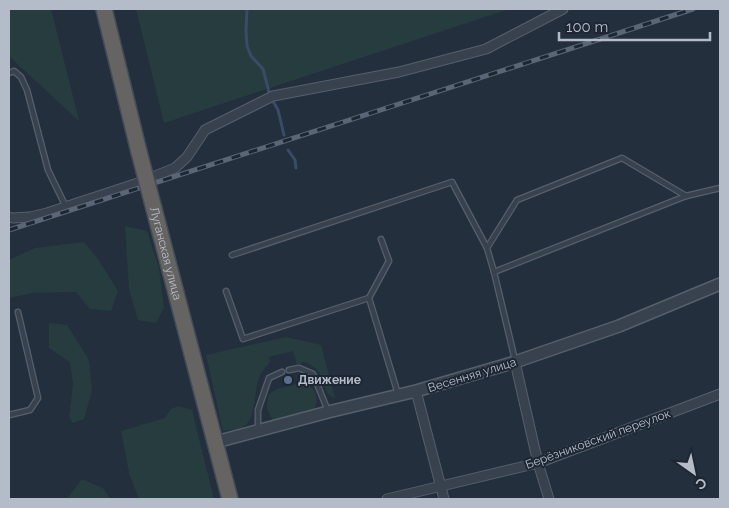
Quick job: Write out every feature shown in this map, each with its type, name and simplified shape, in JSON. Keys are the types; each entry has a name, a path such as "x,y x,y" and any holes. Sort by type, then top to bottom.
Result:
{"highway":[{"name":"Луганская улица","path":"104,9 139,152 230,499"}],"street":[{"path":"9,217 30,217 66,207 175,168 187,157 205,130 273,96 399,72 486,49 563,9"},
{"name":"Весенняя улица","path":"216,442 328,412 398,396 515,362 619,326 720,284"},
{"path":"515,362 538,463 549,499"},
{"path":"416,391 444,499"},
{"name":"Берёзниковский переулок","path":"388,499 538,463 720,394"}],"lane":[{"path":"9,74 14,71 21,77 27,90 48,170 66,207"},
{"path":"488,248 517,200 622,158 686,196"},
{"path":"232,255 452,182 488,248 515,362"},
{"path":"494,272 686,196 720,188"},
{"path":"226,291 243,339 369,298 389,261 381,239"},
{"path":"369,298 398,396"},
{"path":"9,415 30,410 38,398 18,312"},
{"path":"289,370 299,368 313,374 328,412"},
{"path":"258,431 258,410 270,378 282,372"}],"green space":[{"path":"9,9 51,9 79,121 11,58 9,54"},
{"path":"136,9 509,9 164,123"},
{"path":"125,226 147,231 159,268 164,308 156,323 138,320 129,289"},
{"path":"84,242 98,259 118,291 111,311 90,309 76,292 32,293 9,298 9,260 35,248"},
{"path":"49,323 67,325 89,360 92,391 84,419 73,423 69,417 73,384 70,362 49,348"},
{"path":"286,337 321,345 335,398 327,392 318,371 304,362 297,365 293,351 269,357 270,362 262,372 257,384 252,412 247,424 239,429 223,431 206,355"},
{"path":"301,383 310,386 316,393 315,407 312,411 273,420 267,407 269,394 277,389"},
{"path":"178,406 192,410 214,499 139,499 129,473 121,431 165,418 171,409"},
{"path":"82,479 104,489 110,499 67,499"}],"waterway":[{"path":"247,9 247,46 251,56 263,69 269,92"},
{"path":"273,101 278,110 284,135"},
{"path":"288,150 295,160 296,168"}],"railway":[{"path":"9,230 693,9"}],"place":[{"name":"Движение","path":"288,380"}]}
